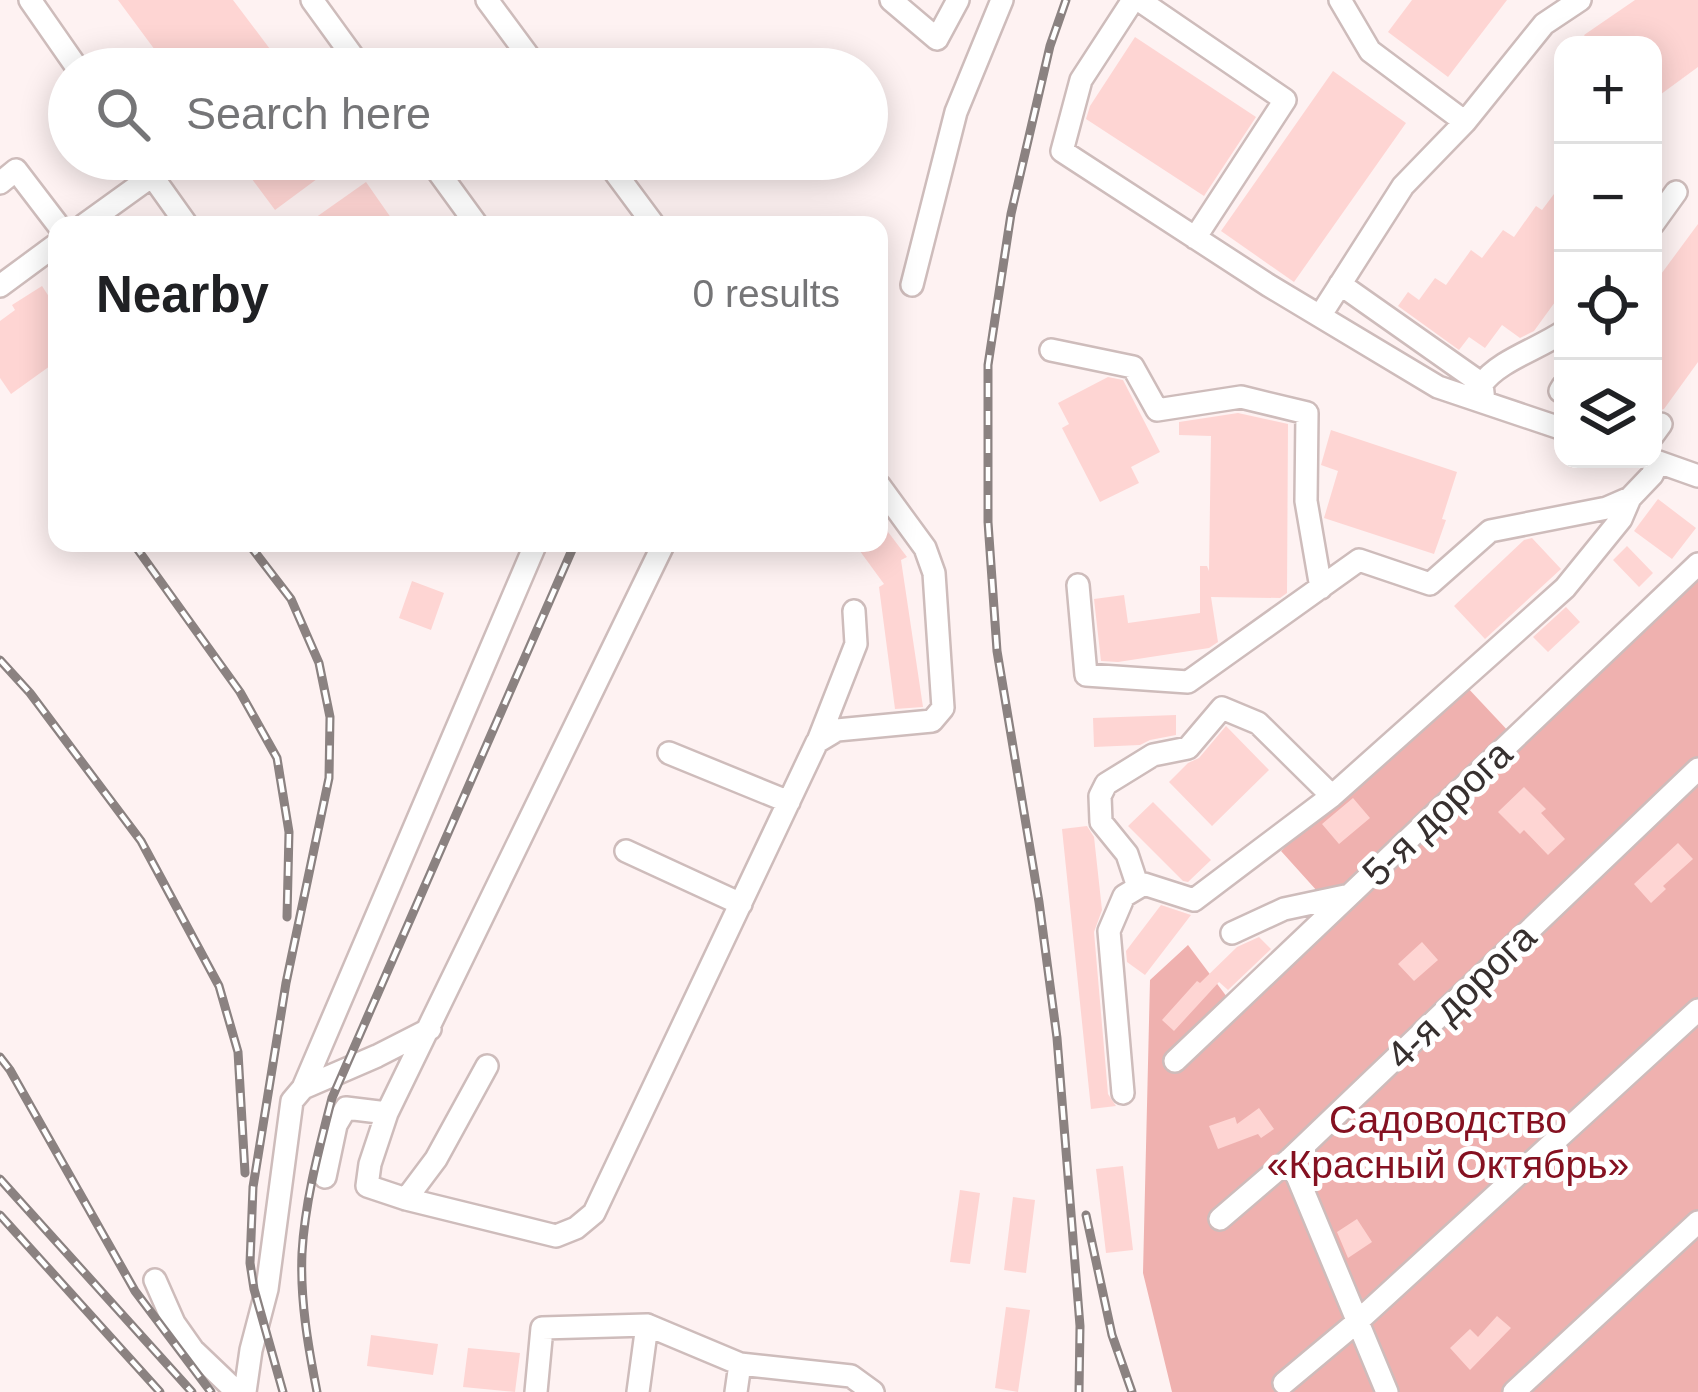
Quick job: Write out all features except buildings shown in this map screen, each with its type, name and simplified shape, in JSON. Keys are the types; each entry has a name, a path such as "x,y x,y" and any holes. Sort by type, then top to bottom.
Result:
{"street":[{"path":"29,0 62,48"},
{"path":"312,0 347,48"},
{"path":"487,0 522,48"},
{"path":"891,0 937,39 958,0"},
{"path":"912,285 956,112 1002,0"},
{"path":"1195,238 1285,100 1136,0 1081,80 1061,151 1195,238 1438,387 1483,393"},
{"path":"1340,0 1370,51 1465,122"},
{"path":"1320,316 1403,186 1465,122 1544,24 1580,0"},
{"path":"0,183 16,170 51,216"},
{"path":"94,216 132,180"},
{"path":"155,180 181,216"},
{"path":"444,180 470,216"},
{"path":"621,180 647,216"},
{"path":"1662,211 1676,192"},
{"path":"0,286 48,251"},
{"path":"1340,284 1483,393 1554,426"},
{"path":"1483,393 1491,371 1554,338"},
{"path":"1051,350 1133,367 1157,410 1241,398 1307,412 1306,501 1321,588"},
{"path":"1662,463 1698,476"},
{"path":"1123,1094 1109,931 1124,896 1144,884 1194,900 1332,796 1565,588 1621,519 1653,468"},
{"path":"817,742 837,730 932,721 943,708 934,573 925,548 888,497"},
{"path":"1078,585 1086,675 1188,682 1359,560 1430,584 1490,531 1607,508 1630,498"},
{"path":"155,1280 174,1323 193,1350 241,1392 267,1289 292,1101 303,1088 532,552"},
{"path":"660,552 387,1114 367,1186 556,1236 594,1213 817,742 856,644 854,611"},
{"name":"5-я дорога","path":"1175,1061 1698,564"},
{"path":"1138,887 1127,854 1101,822 1100,796 1106,784 1153,755 1188,748 1222,708 1258,722 1332,796"},
{"path":"669,753 789,802"},
{"name":"4-я дорога","path":"1220,1219 1290,1159 1698,769"},
{"path":"626,851 740,904"},
{"path":"1232,932 1284,909 1351,894"},
{"path":"1284,1383 1698,1010"},
{"path":"303,1088 430,1029"},
{"path":"406,1199 436,1159 487,1066"},
{"path":"325,1177 336,1125 346,1108 387,1114"},
{"path":"1290,1159 1387,1392"},
{"path":"1514,1392 1698,1222"},
{"path":"638,1392 647,1325"},
{"path":"536,1392 542,1328 647,1325 740,1364 851,1376 873,1392"},
{"path":"207,1364 224,1366 251,1350"},
{"path":"736,1392 740,1364"}],"green space":[{"name":"Садоводство «Красный Октябрь»","path":"1698,575 1698,1392 1172,1392 1143,1273 1150,980 1188,945 1230,1001 1327,902 1281,851 1354,780 1466,686 1511,734"}],"railway":[{"path":"1066,0 1050,46 1011,214 988,365 988,522 997,651 1057,1038 1080,1326 1079,1392"},
{"path":"139,552 240,692 277,758 289,832 287,917"},
{"path":"255,552 291,599 319,663 330,717 329,778 286,983 253,1187 250,1263 283,1392"},
{"path":"317,1392 303,1306 302,1253 309,1194 332,1098 571,552"},
{"path":"0,660 141,841 219,986 238,1052 245,1173"},
{"path":"0,1057 135,1291 211,1392"},
{"path":"0,1179 192,1392"},
{"path":"0,1215 160,1392"},
{"path":"1086,1215 1112,1335 1132,1392"}]}
